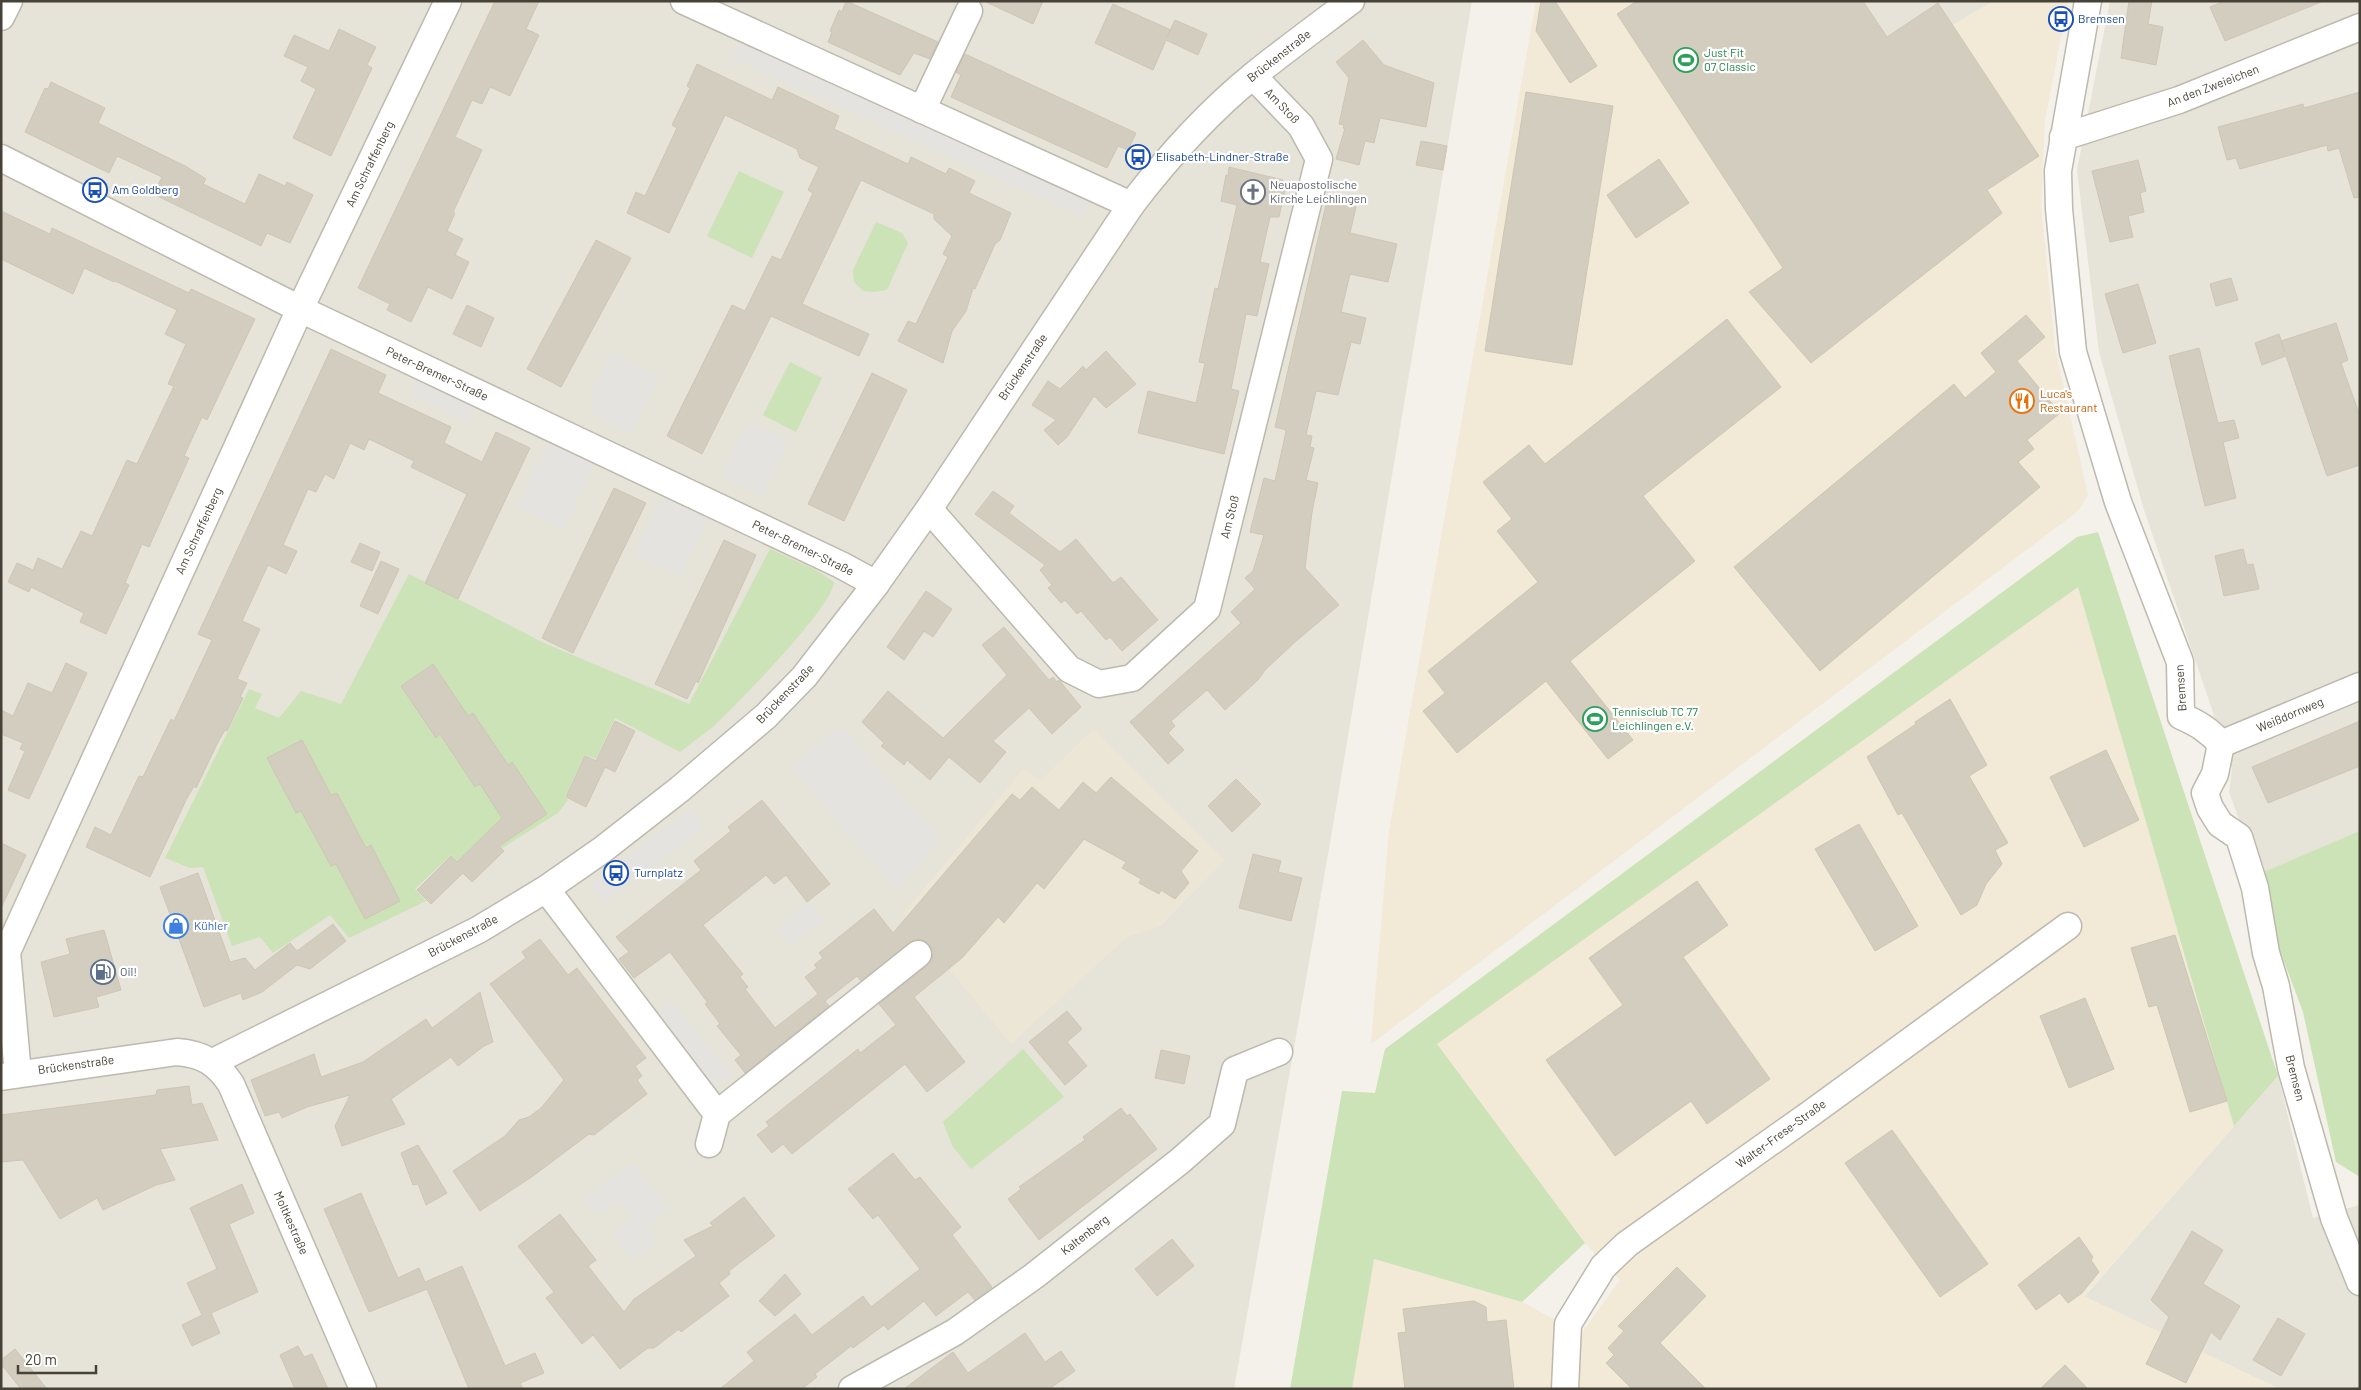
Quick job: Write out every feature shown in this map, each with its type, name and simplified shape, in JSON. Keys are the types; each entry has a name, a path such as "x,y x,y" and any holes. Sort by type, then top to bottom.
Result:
{"street":[{"path":"1,18 9,1"},
{"name":"Am Schraffenberg","path":"10,1076 4,951 300,309 448,1"},
{"name":"Brückenstraße","path":"10,1076 177,1052 192,1053 212,1062 478,930 546,888 602,850 641,820 766,716 804,677 876,584 929,509 1131,205 1157,171 1194,130 1252,76 1351,1"},
{"name":"Bremsen","path":"2088,1 2058,171 2059,209 2073,352 2118,502 2180,662 2181,716 2196,722 2210,732 2221,744 2215,774 2205,793 2210,808 2220,824 2239,837 2255,888 2266,953 2276,986 2291,1068 2334,1218 2360,1282"},
{"path":"686,2 1131,205"},
{"path":"922,110 963,4"},
{"name":"An den Zweieichen","path":"2063,137 2179,100 2360,27"},
{"name":"Am Stoß","path":"929,509 1068,669 1099,684 1132,678 1207,608 1320,159 1301,126 1252,76"},
{"name":"Peter-Bremer-Straße","path":"1,158 300,309 841,565 876,584"},
{"name":"Weißdornweg","path":"2221,744 2360,686"},
{"path":"546,888 718,1114"},
{"name":"Walter-Frese-Straße","path":"1565,1389 1568,1324 1603,1267 1627,1244 1810,1114 2068,926"},
{"path":"709,1144 718,1114 918,954"},
{"name":"Kaltenberg","path":"852,1389 955,1332 1034,1276 1172,1167 1222,1124 1235,1070 1280,1052"},
{"name":"Moltkestraße","path":"212,1062 222,1071 231,1084 363,1389"}],"shaded area":[{"path":"1,1 1472,1 1330,843 1234,1389 1,1389"},
{"path":"1536,1 1864,1 1901,58 1995,1 2068,1 2045,120 2041,206 2055,348 2088,495 2078,511 1371,1044 1389,831"},
{"path":"1864,1 1995,1 1900,58"},
{"path":"2110,1 2360,1 2360,915 2259,874 2229,792 2232,768 2144,510 2099,352 2077,170"},
{"path":"739,41 1090,201 1083,217 732,58"},
{"path":"612,352 660,378 630,434 590,412 597,399 589,395"},
{"path":"418,376 476,404 468,421 410,394"},
{"path":"748,421 789,441 762,496 721,476"},
{"path":"549,439 596,461 564,530 517,507"},
{"path":"663,495 709,516 681,577 634,555"},
{"path":"2078,586 2234,1126 2084,1296 2280,1389 1352,1389 1373,1259 1522,1302 1581,1334 1620,1280 1585,1243 1436,1044"},
{"path":"841,727 940,839 897,890 790,766"},
{"path":"1093,729 1225,860 1161,926 1127,937 1011,1044 903,914 1023,769 1041,780"},
{"path":"689,810 704,827 604,903 590,886"},
{"path":"807,902 824,919 791,946 778,930"},
{"path":"670,1001 731,1074 715,1087 655,1014"},
{"path":"2278,1076 2313,1218 2360,1205 2360,1389 2280,1389 2084,1297"},
{"path":"633,1162 670,1210 646,1228 656,1243 633,1260 612,1232 631,1217 619,1200 597,1216 585,1199"}],"green space":[{"path":"739,171 784,192 752,258 707,236"},
{"path":"876,222 902,233 908,243 887,290 863,291 854,282 853,270"},
{"path":"790,362 822,378 796,432 763,415"},
{"path":"2098,532 2278,1076 2234,1126 2078,587 1437,1044 1585,1243 1522,1302 1374,1259 1352,1389 1290,1389 1342,1091 1375,1093 1385,1049 2077,537"},
{"path":"770,549 816,570 834,582 829,595 818,612 782,656 742,698 714,726 680,752 615,718 596,759 585,755 565,797 568,800 558,813 502,848 487,833 457,861 451,855 415,889 426,901 349,938 330,915 273,953 260,937 232,946 203,867 190,868 165,858 249,689 262,694 255,708 279,718 301,691 341,704 409,574 544,643 689,704"},
{"path":"2360,831 2360,1177 2336,1162 2303,1012 2279,948 2259,874"},
{"path":"1023,1049 1064,1097 971,1169 953,1147 943,1122"}],"building":[{"path":"495,1 539,1 526,29 539,35 510,96 490,87 482,104 472,100 455,137 482,150 453,212 455,213 447,231 463,239 455,255 469,262 452,299 428,287 411,322 387,310 390,304 358,288"},
{"path":"846,1 938,42 930,59 914,53 900,75 828,42 832,32 830,31 839,10 842,12"},
{"path":"984,1 1043,1 1033,24"},
{"path":"1541,1 1555,1 1597,66 1570,83 1536,31"},
{"path":"1637,1 1863,1 1887,37 1938,3 2039,156 1987,190 2002,213 1811,363 1749,292 1783,268 1617,14"},
{"path":"2129,1 2152,1 2148,24 2163,27 2156,65 2121,58"},
{"path":"2225,1 2321,2 2225,41 2210,7"},
{"path":"1113,4 1170,30 1175,20 1207,34 1198,55 1166,40 1153,70 1095,43"},
{"path":"339,29 376,47 367,65 372,68 331,156 293,138 316,89 301,81 308,67 284,56 294,35 329,51"},
{"path":"1363,40 1384,65 1434,83 1426,127 1380,118 1374,143 1365,141 1359,165 1336,159 1345,128 1343,128 1344,125 1339,124 1349,78 1336,62"},
{"path":"965,54 1136,133 1128,150 1118,146 1107,168 951,97 961,75 956,72"},
{"path":"697,64 772,100 778,87 839,116 834,129 908,164 911,157 946,174 949,168 975,181 969,193 1011,213 1000,240 995,244 975,289 973,288 966,311 952,331 943,363 898,341 908,321 916,324 948,257 943,254 952,236 934,219 934,214 861,180 802,304 869,334 859,356 771,316 702,454 667,436 732,305 745,311 772,256 781,260 813,193 808,190 819,167 800,158 797,149 725,115 669,233 627,213 636,192 645,196 677,128 672,125 690,88 687,86"},
{"path":"51,82 105,108 98,123 187,167 206,179 203,184 245,204 259,174 285,186 287,182 313,195 290,243 267,233 261,246 153,194 162,177 117,156 109,173 25,132 45,88 48,89"},
{"path":"1526,92 1613,106 1572,365 1485,351"},
{"path":"2360,92 2360,197 2354,198 2339,148 2328,151 2327,145 2240,169 2236,158 2227,160 2218,127 2303,104 2304,108"},
{"path":"1421,141 1447,146 1443,170 1416,165"},
{"path":"1659,159 1689,203 1636,238 1607,195"},
{"path":"2138,160 2146,191 2140,193 2144,212 2128,216 2133,237 2110,242 2092,171"},
{"path":"1229,167 1283,180 1282,190 1285,190 1279,217 1270,217 1260,262 1269,264 1257,316 1246,314 1231,389 1239,391 1224,454 1138,433 1148,391 1196,403 1205,363 1199,362 1215,288 1218,289 1237,205 1221,201"},
{"path":"1327,200 1356,207 1350,233 1397,244 1388,282 1350,274 1341,312 1366,318 1360,344 1351,342 1338,395 1316,391 1306,435 1312,436 1310,447 1314,448 1306,480 1318,483 1312,512 1305,568 1339,605 1295,642 1225,710 1207,690 1171,721 1175,726 1168,733 1184,750 1168,764 1130,722 1241,623 1231,612 1255,589 1245,578 1253,571 1264,535 1250,532 1264,478 1275,481 1286,430 1275,427"},
{"path":"1,211 50,234 52,228 189,293 191,289 255,319 207,420 202,417 184,456 189,458 149,547 142,544 125,583 129,585 106,634 80,622 84,613 31,587 29,592 8,582 17,563 33,570 38,558 62,569 81,531 92,536 127,460 137,464 174,386 168,384 186,344 165,334 177,310 115,281 84,268 73,294 1,259"},
{"path":"596,240 631,258 561,387 527,369"},
{"path":"2231,278 2238,300 2216,306 2210,284"},
{"path":"2138,284 2156,343 2123,353 2105,294"},
{"path":"467,305 494,318 481,347 453,334"},
{"path":"2026,315 2045,337 2017,361 2060,413 2027,440 2034,449 2018,462 2040,487 1820,671 1734,567 1954,384 1965,398 1996,372 1981,353"},
{"path":"1727,319 1781,387 1643,496 1695,561 1570,661 1633,740 1608,759 1546,681 1457,753 1423,711 1445,693 1428,671 1538,582 1497,531 1512,519 1483,482 1529,445 1545,464"},
{"path":"2336,323 2348,360 2341,363 2360,416 2360,465 2327,476 2286,356 2262,365 2255,343 2279,334 2281,341"},
{"path":"2199,348 2218,423 2234,420 2239,438 2223,442 2236,498 2205,506 2169,356"},
{"path":"331,349 386,375 378,393 451,427 444,443 482,462 496,432 530,448 458,599 425,583 467,494 411,467 414,461 369,439 364,450 350,443 334,479 325,474 316,492 308,489 283,545 297,551 286,574 268,565 242,621 260,629 237,679 247,683 240,697 243,698 227,731 225,730 218,742 196,788 194,786 187,798 150,877 86,847 95,827 111,835 139,776 143,777 171,719 174,721 212,640 198,634"},
{"path":"1106,351 1136,384 1106,408 1094,396 1067,437 1058,445 1044,430 1056,420 1032,405 1048,381 1060,389 1083,366 1086,370"},
{"path":"872,373 907,390 844,521 808,504"},
{"path":"614,488 646,503 573,653 542,638"},
{"path":"993,491 1014,506 1009,513 1060,552 1076,539 1113,583 1121,577 1158,620 1122,651 1110,637 1106,640 1081,611 1077,614 1065,600 1061,603 1048,588 1052,585 1040,570 1045,565 975,514"},
{"path":"724,540 756,555 698,683 696,681 687,699 655,684"},
{"path":"360,543 380,552 372,571 351,562"},
{"path":"2243,549 2247,565 2253,564 2259,589 2224,596 2215,556"},
{"path":"381,561 399,569 378,614 360,606"},
{"path":"926,591 952,609 933,637 924,631 904,660 887,647"},
{"path":"1004,627 1049,680 1053,677 1057,682 1059,680 1081,707 1052,734 1029,708 993,741 1006,752 980,783 949,757 930,780 907,760 904,765 881,746 884,743 862,722 888,691 943,738 1007,675 982,645"},
{"path":"66,663 87,673 29,799 8,790 25,751 20,749 23,743 1,734 1,710 13,716 28,683 52,693"},
{"path":"433,664 468,716 473,713 508,765 512,762 547,814 499,846 504,851 472,882 463,873 431,904 417,890 451,856 457,862 502,818 480,784 475,787 440,734 436,738 401,686"},
{"path":"1950,699 1987,765 1969,776 2008,843 1995,850 2002,864 1986,884 1977,905 1961,915 1902,813 1898,815 1867,757"},
{"path":"615,721 635,731 615,772 605,767 586,807 566,797 585,756 596,761"},
{"path":"2360,721 2360,766 2268,803 2252,767"},
{"path":"302,740 331,795 337,793 366,848 371,845 400,901 365,919 336,864 331,866 301,811 296,813 267,758"},
{"path":"2106,750 2139,820 2084,847 2050,777"},
{"path":"1111,777 1198,851 1181,871 1189,883 1175,899 1161,890 1159,894 1139,883 1141,879 1122,868 1126,862 1084,839 1044,889 1037,883 1004,923 998,917 962,958 914,997 965,1062 927,1092 905,1064 792,1154 783,1144 772,1153 757,1135 769,1126 766,1122 839,1064 858,1049 860,1053 896,1025 879,1004 928,965 932,960 933,952 929,944 923,940 915,939 861,981 857,976 825,1001 829,1006 745,1073 735,1060 741,1055 717,1026 720,1024 705,1004 708,1003 670,952 634,978 619,959 629,952 616,937 701,870 694,861 731,831 728,827 762,800 830,884 807,902 786,875 774,884 766,875 703,925 743,974 740,977 748,987 745,989 775,1028 818,994 805,977 817,968 814,965 823,958 819,953 874,909 893,933 1012,794 1020,800 1032,787 1059,810 1083,782 1096,793"},
{"path":"1236,779 1261,804 1232,832 1208,806"},
{"path":"1859,824 1918,926 1875,951 1815,849"},
{"path":"1,843 26,855 1,908"},
{"path":"1253,854 1281,861 1278,872 1302,878 1291,921 1239,908"},
{"path":"198,873 230,962 245,958 255,970 290,943 297,951 333,924 346,941 310,969 297,965 262,992 243,1000 241,993 204,1007 160,887"},
{"path":"1697,881 1728,925 1683,957 1770,1079 1707,1124 1691,1101 1615,1156 1546,1060 1623,1005 1589,958"},
{"path":"104,930 121,990 96,997 99,1007 54,1017 41,962 70,954 66,939"},
{"path":"2175,935 2227,1101 2190,1112 2157,1005 2149,1007 2131,948"},
{"path":"540,939 568,975 577,968 646,1058 635,1066 642,1076 637,1080 647,1094 594,1135 589,1134 533,1176 480,1211 453,1171 505,1136 519,1120 529,1117 541,1108 564,1080 490,984 526,958 522,952"},
{"path":"480,992 493,1042 484,1046 458,1066 451,1057 391,1099 405,1124 342,1146 335,1126 350,1095 307,1107 282,1118 279,1112 265,1116 251,1080 314,1054 321,1077 363,1062 426,1019 432,1028"},
{"path":"2085,998 2114,1069 2069,1088 2040,1016"},
{"path":"1067,1011 1082,1029 1067,1042 1087,1066 1065,1085 1029,1042"},
{"path":"1161,1050 1190,1056 1184,1084 1155,1078"},
{"path":"189,1086 192,1105 202,1103 218,1140 160,1149 175,1180 156,1185 103,1210 97,1198 60,1219 23,1160 1,1162 1,1115 156,1095 157,1090"},
{"path":"1121,1108 1127,1116 1130,1114 1157,1149 1039,1240 1008,1199 1021,1189 1019,1187 1085,1140 1083,1137"},
{"path":"1892,1130 1988,1264 1940,1297 1845,1163"},
{"path":"418,1145 447,1193 426,1205 418,1184 413,1185 401,1153"},
{"path":"893,1153 915,1180 920,1177 961,1227 952,1235 992,1287 975,1300 968,1292 936,1316 924,1301 888,1330 884,1325 853,1348 851,1346 815,1374 817,1377 802,1389 720,1389 754,1361 747,1352 795,1314 812,1335 863,1296 871,1307 920,1269 878,1215 873,1219 848,1189"},
{"path":"242,1184 254,1213 229,1224 258,1292 211,1313 220,1333 192,1346 182,1325 202,1315 187,1283 217,1269 190,1208"},
{"path":"361,1193 398,1278 419,1268 425,1282 462,1266 505,1366 535,1353 544,1373 520,1383 523,1389 469,1389 427,1289 369,1312 324,1209"},
{"path":"744,1197 775,1236 729,1271 730,1274 719,1283 729,1296 681,1332 679,1329 654,1348 648,1348 620,1369 593,1335 582,1344 546,1298 554,1292 518,1246 560,1214 596,1260 588,1266 624,1312 634,1299 696,1256 684,1240 713,1226 710,1223"},
{"path":"2192,1231 2223,1250 2203,1284 2240,1306 2220,1340 2211,1332 2186,1383 2146,1364 2169,1317 2151,1300"},
{"path":"2079,1237 2093,1257 2091,1260 2099,1272 2082,1293 2068,1303 2060,1293 2036,1310 2018,1285"},
{"path":"1172,1239 1194,1266 1157,1296 1135,1269"},
{"path":"1677,1267 1706,1296 1660,1343 1706,1389 1632,1389 1606,1363 1614,1355 1608,1348 1624,1331 1618,1326"},
{"path":"785,1274 801,1294 775,1316 759,1301"},
{"path":"1474,1301 1486,1307 1487,1322 1506,1320 1514,1389 1405,1389 1398,1333 1406,1332 1403,1309"},
{"path":"2278,1318 2305,1334 2281,1376 2253,1360"},
{"path":"1025,1333 1045,1362 1061,1351 1075,1371 1049,1389 904,1389 953,1352 968,1373"},
{"path":"298,1346 304,1357 312,1354 328,1389 295,1389 280,1355"},
{"path":"15,1349 47,1389 21,1389 1,1364 1,1360"},
{"path":"2065,1365 2088,1389 2040,1389"}],"place":[{"name":"Bremsen","path":"2061,19"},
{"name":"Just Fit 07 Classic","path":"1686,60"},
{"name":"Elisabeth-Lindner-Straße","path":"1138,157"},
{"name":"Am Goldberg","path":"95,190"},
{"name":"Neuapostolische Kirche Leichlingen","path":"1253,192"},
{"name":"Luca's Restaurant","path":"2022,401"},
{"name":"Tennisclub TC 77 Leichlingen e.V.","path":"1595,719"},
{"name":"Turnplatz","path":"616,873"},
{"name":"Kühler","path":"176,926"},
{"name":"Oil!","path":"103,972"}]}
